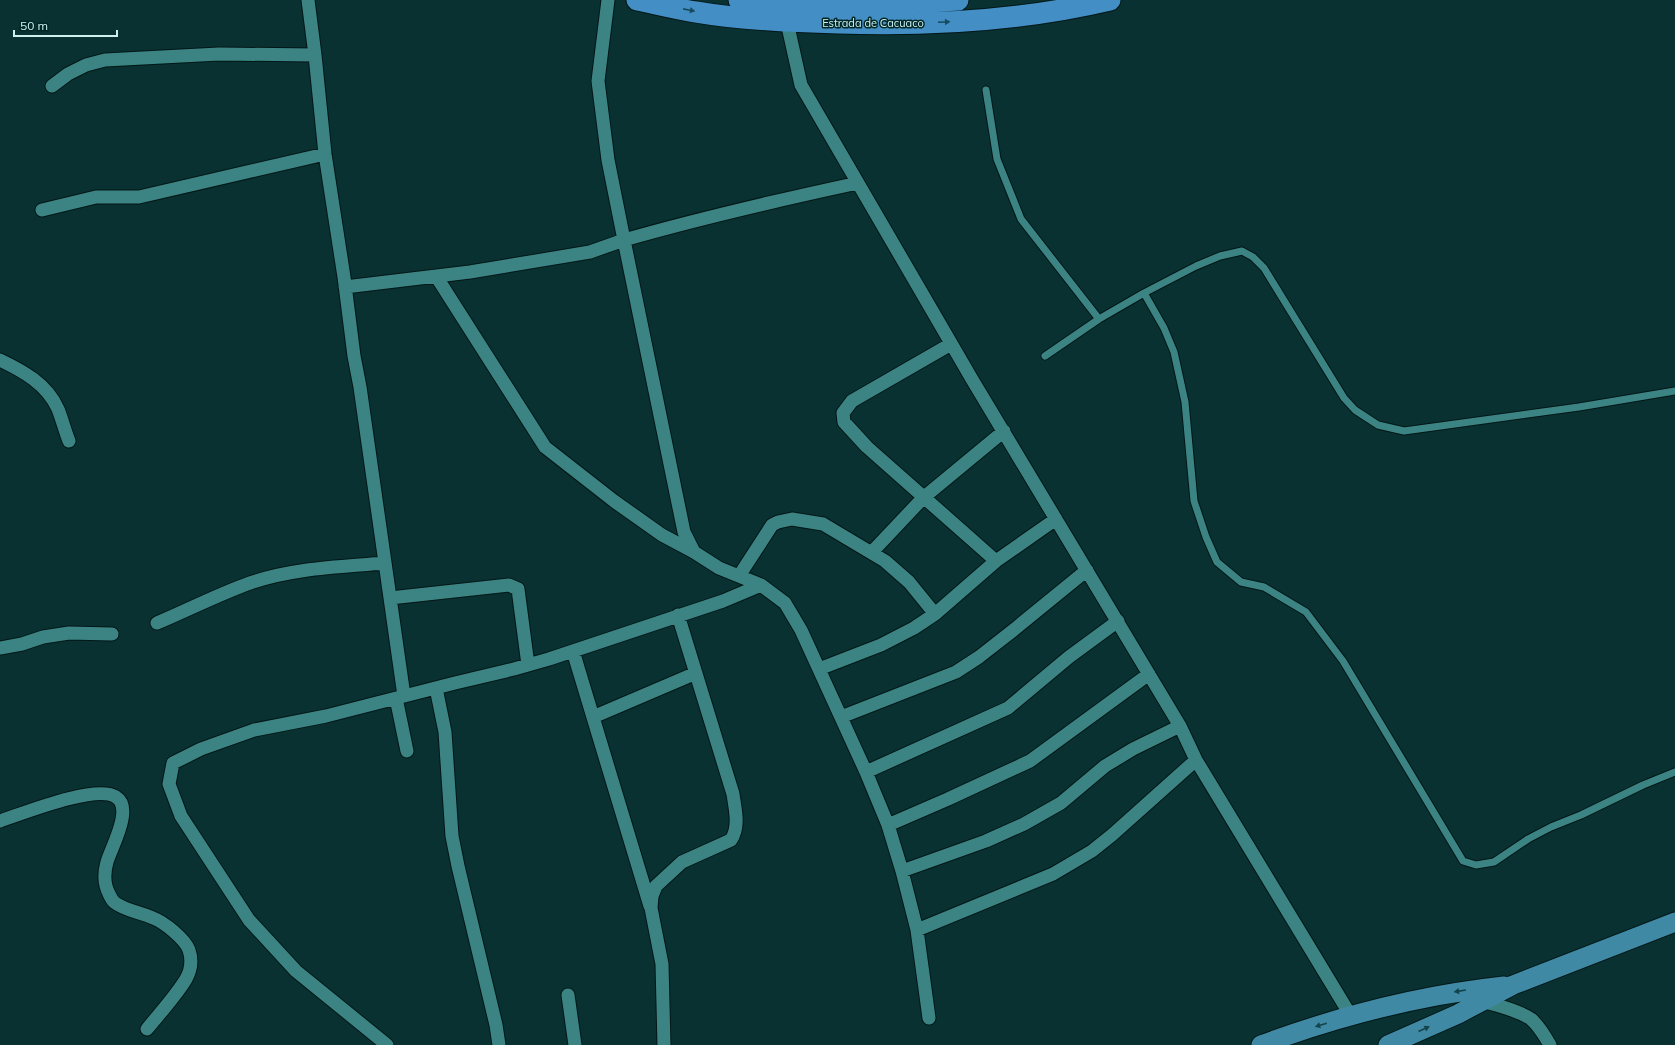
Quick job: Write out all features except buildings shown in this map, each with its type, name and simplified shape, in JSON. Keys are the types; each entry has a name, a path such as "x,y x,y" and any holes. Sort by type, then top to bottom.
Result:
{"main road":[{"name":"Estrada de Cacuaco","path":"637,0 697,12 787,22 890,25 991,20 1110,0"},
{"name":"Estrada de Cacuaco","path":"739,0 785,4 850,5 958,0"}],"street":[{"path":"308,0 325,154 390,598 407,751"},
{"path":"608,0 598,82 608,160 684,532 694,552"},
{"path":"787,22 801,85 951,344 1180,726 1196,760 1351,1016"},
{"path":"52,86 68,74 86,65 105,60 219,54 315,55"},
{"path":"42,210 96,197 139,197 325,154"},
{"path":"345,287 470,272 590,252 624,240 692,221 858,183"},
{"path":"436,276 544,447 656,531 719,568 762,586 785,603 801,630 866,772 888,825 902,871 916,930 929,1018"},
{"path":"951,344 852,402 843,413 844,422 867,447 996,561"},
{"path":"0,360 30,375 44,388 57,408 69,441"},
{"path":"872,552 923,498 1004,431"},
{"path":"739,576 772,525 792,519 823,524 885,560 909,582 935,614"},
{"path":"819,669 898,637 935,614 996,561 1056,519"},
{"path":"157,623 251,583 274,576 303,571 384,563"},
{"path":"841,717 956,672 979,657 1087,570"},
{"path":"390,598 509,585 515,586 518,589 528,665"},
{"path":"387,1045 296,972 248,920 181,816 170,784 173,763 201,749 254,730 326,716 528,665 723,601 762,586"},
{"path":"650,908 652,896 656,886 682,862 731,840 736,824 733,794 678,615"},
{"path":"866,772 1008,708 1068,657 1118,622"},
{"path":"0,648 22,644 43,636 69,633 112,634"},
{"path":"573,651 650,908 662,964 664,1045"},
{"path":"593,717 696,673"},
{"path":"888,825 1030,761 1149,674"},
{"path":"436,688 445,732 449,764 450,814 455,851 496,1025 499,1045"},
{"path":"902,871 986,841 1024,824 1061,803 1105,766 1134,749 1180,726"},
{"path":"916,930 1053,874 1092,851 1196,760"},
{"path":"0,821 86,795 109,794 118,798 122,806 122,818 120,830 108,860 105,872 106,886 113,901 124,908 154,918 174,932 189,949 191,964 186,978 147,1029"},
{"path":"1388,1045 1458,1014 1513,985 1675,922"},
{"path":"1263,1045 1289,1034 1351,1016 1448,994 1513,985"},
{"path":"568,995 575,1045"},
{"path":"1483,1001 1531,1019 1542,1031 1550,1045"}],"lane":[{"path":"986,90 997,159 1021,219 1098,319"},
{"path":"1045,356 1098,319 1144,293 1196,266 1220,256 1242,251 1253,257 1264,268 1344,398 1355,410 1378,425 1404,431 1675,391"},
{"path":"1144,293 1164,328 1174,352 1185,402 1194,501 1206,537 1217,562 1241,582 1264,587 1306,612 1343,661 1463,861 1476,865 1494,862 1528,839 1551,827 1675,772"}]}
